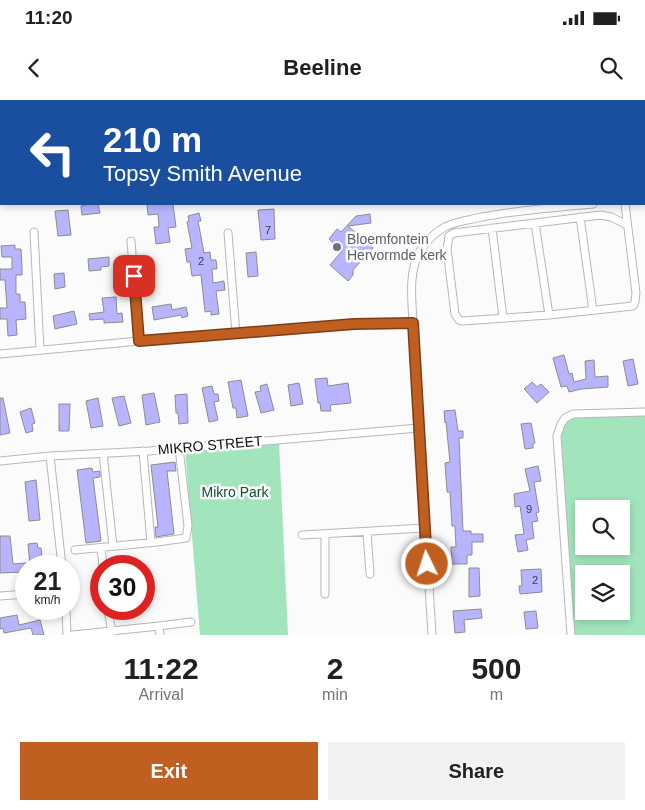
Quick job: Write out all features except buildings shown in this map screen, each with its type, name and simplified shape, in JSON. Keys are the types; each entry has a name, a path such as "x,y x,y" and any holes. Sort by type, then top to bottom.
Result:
{"street":[{"path":"432,635 413,323 412,281 417,260 427,242 444,227 457,222 496,214 583,205"},
{"path":"625,205 636,293 634,305 627,308 549,315 459,320 454,310 447,249 449,236 454,233 580,217 606,216 627,225"},
{"path":"580,217 593,310"},
{"path":"535,223 549,315"},
{"path":"492,228 503,318"},
{"path":"34,232 40,350"},
{"path":"228,233 236,334"},
{"path":"131,241 139,341"},
{"path":"0,354 354,324 413,323"},
{"path":"571,635 558,472 558,429 565,418 573,414 645,412"},
{"name":"MIKRO STREET","path":"0,461 419,428"},
{"path":"75,550 184,539 187,536 188,526 179,448"},
{"path":"143,451 151,542"},
{"path":"103,453 113,546"},
{"path":"50,456 61,555"},
{"path":"302,535 424,528"},
{"path":"367,532 370,574"},
{"path":"325,534 325,594"},
{"path":"101,548 102,555"},
{"path":"0,596 15,595"},
{"path":"66,620 67,635"},
{"path":"110,620 112,633"},
{"path":"73,635 112,633 191,622"},
{"path":"159,626 160,635"}],"green space":[{"path":"645,409 645,635 572,635 561,432 565,422 571,417"},
{"name":"Mikro Park","path":"279,442 288,635 200,635 185,449"}],"place":[{"name":"Bloemfontein Hervormde kerk","path":"337,247"}],"route":[{"path":"134,276 139,341 354,324 413,323 427,564"}]}
